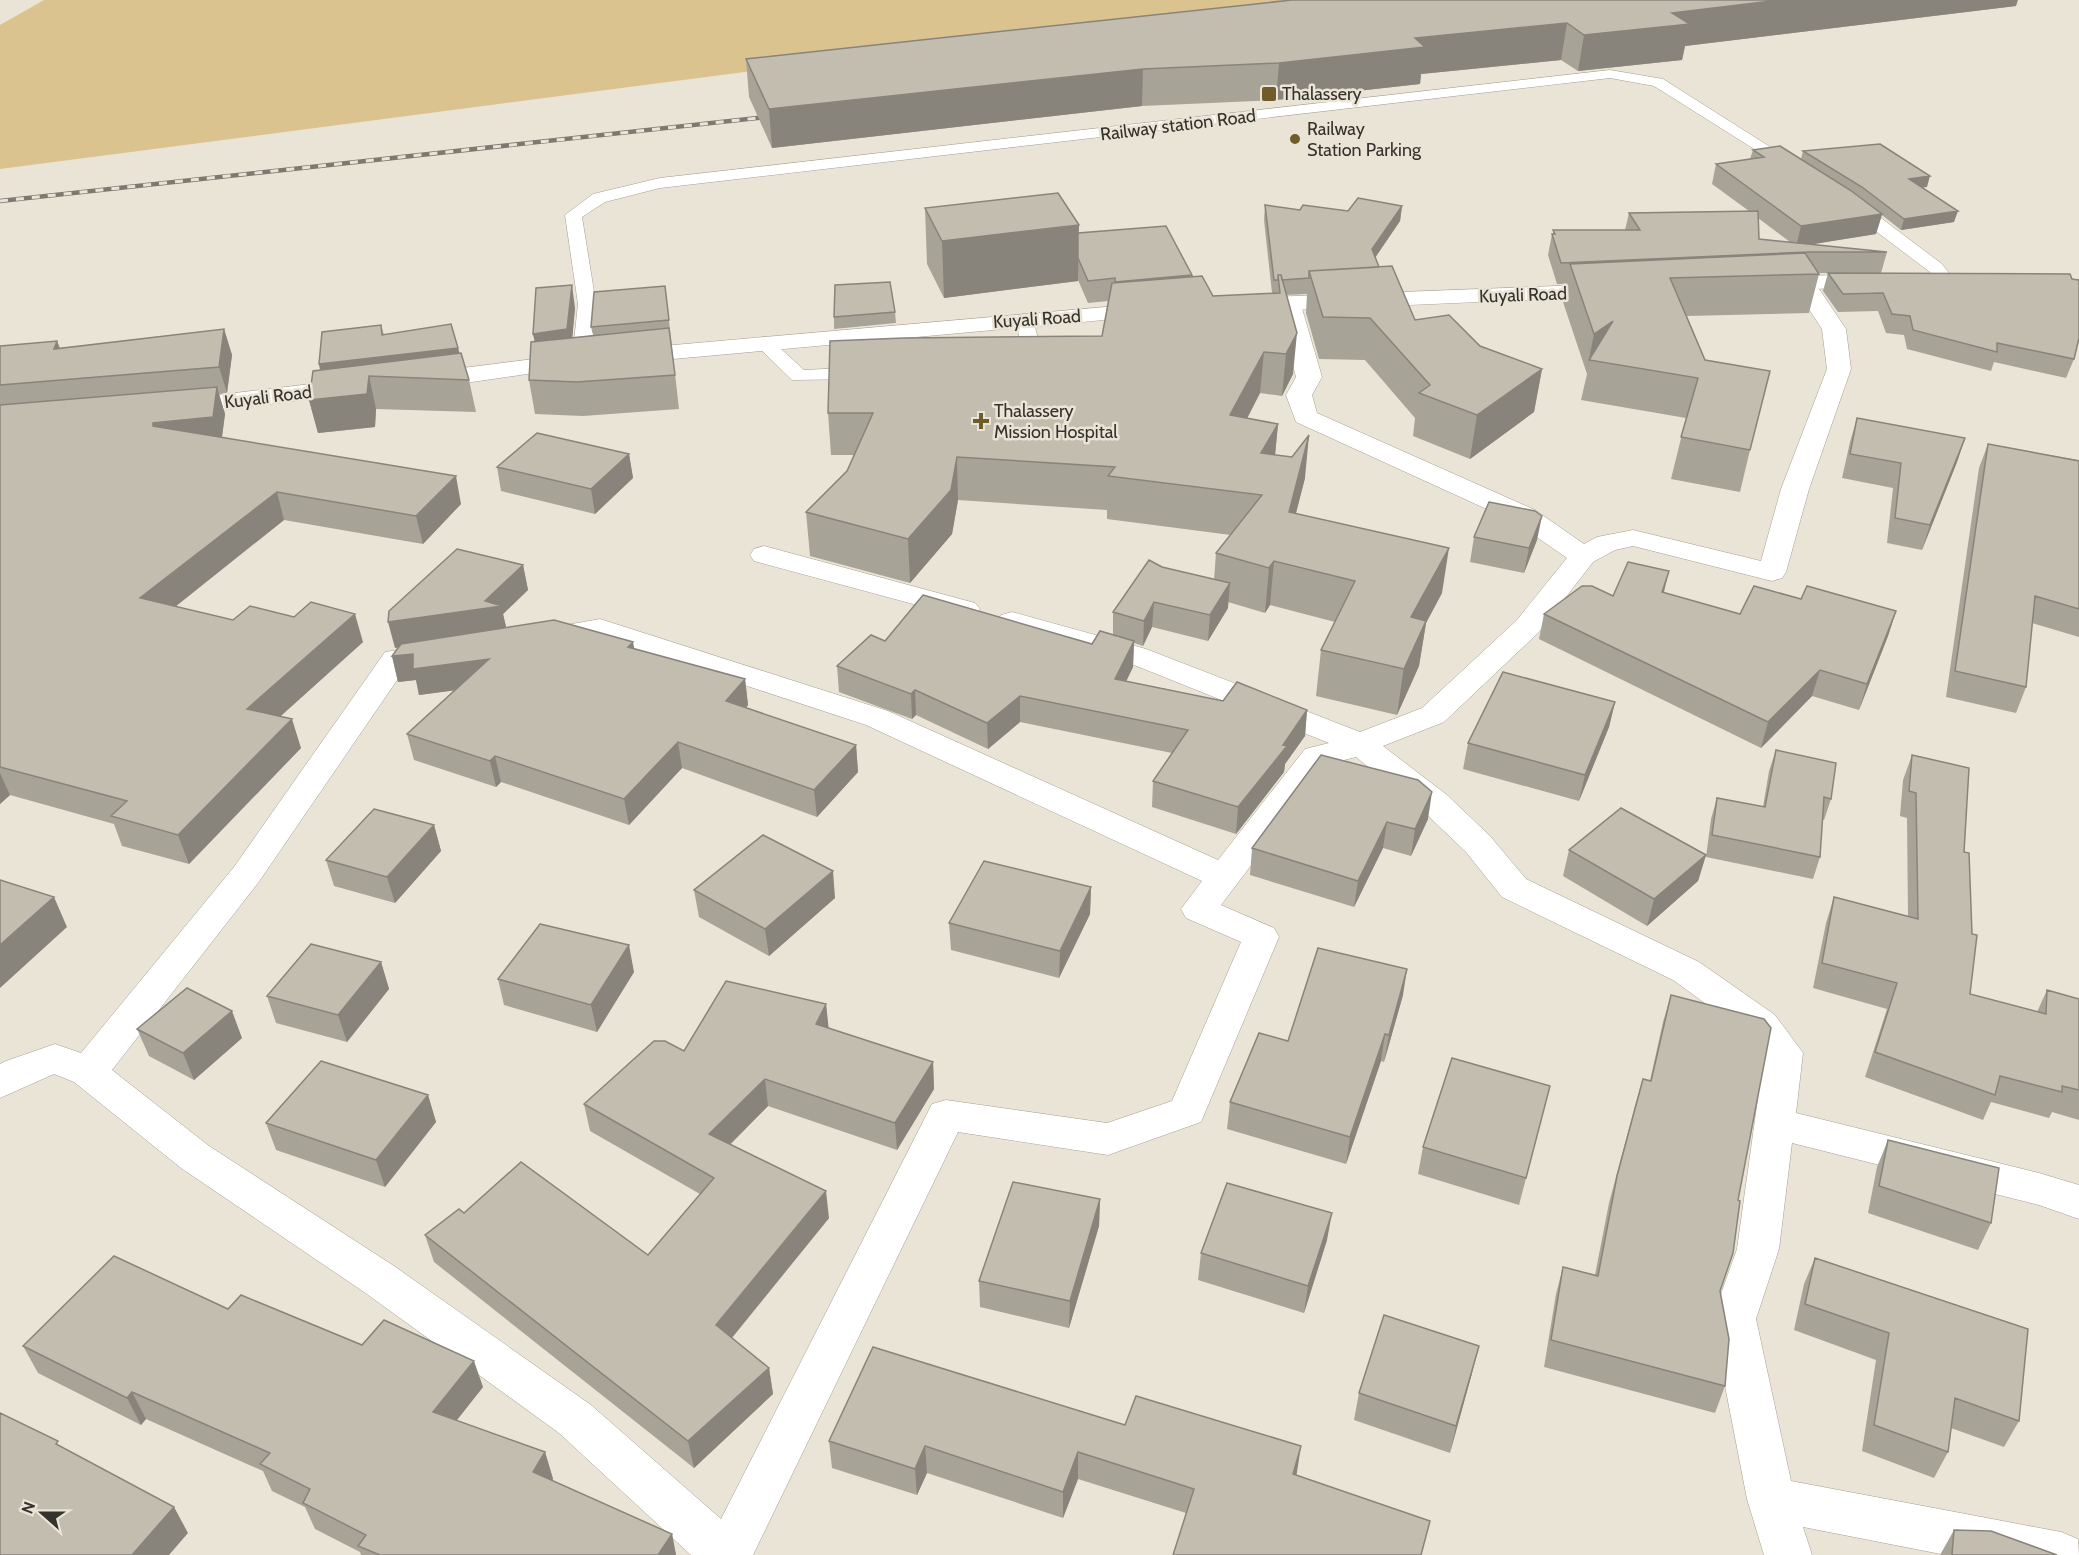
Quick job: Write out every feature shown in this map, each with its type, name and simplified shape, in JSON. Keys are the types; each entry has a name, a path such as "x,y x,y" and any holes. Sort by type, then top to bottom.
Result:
{"street":[{"path":"1751,285 1803,282 1957,281"},
{"path":"0,1083 20,1071 55,1058 88,1071 195,1157 379,1279 575,1419 727,1555 946,1115 1108,1139 1187,1111 1261,937 1199,909 1317,756 1342,751 1433,715 1527,627 1583,556 1607,543 1633,538 1772,572 1795,489 1839,369 1834,329 1803,282"},
{"name":"Kuyali Road","path":"1221,306 1350,299 1630,290"},
{"path":"1289,304 1309,377 1299,395 1305,417 1526,516 1583,556"},
{"name":"Kuyali Road","path":"154,411 582,360 1176,308"},
{"path":"764,555 1135,655 1358,743 1435,803 1478,844 1514,888 1686,971 1762,1025 1784,1053 1758,1249 1734,1319 1771,1499 1788,1555"},
{"path":"510,642 600,628 877,718 1224,877"},
{"path":"88,1071 246,875 396,659 464,649"},
{"path":"1773,1123 2039,1189 2079,1202"},
{"path":"1771,1499 2061,1555"}],"lane":[{"name":"Railway station Road","path":"582,360 588,327 585,285 576,248 573,215 599,198 660,183 1610,75 1658,82 1806,175"},
{"path":"1834,193 1957,281"},
{"path":"1001,366 1024,365 1031,346 1024,320"},
{"path":"763,343 799,376 877,372"}],"shaded area":[{"path":"44,0 1297,0 0,169 0,25"}],"building":[{"path":"1292,0 1780,0 1672,13 1690,24 1584,35 1567,23 1415,38 1425,47 1279,63 1143,69 769,109 746,59"},
{"path":"1880,144 1930,176 1909,179 1958,211 1904,219 1862,187 1803,151"},
{"path":"1780,146 1850,190 1882,214 1801,226 1716,164 1764,157 1753,150"},
{"path":"1058,193 1079,225 942,241 925,208"},
{"path":"1358,198 1402,206 1372,249 1379,267 1309,271 1309,278 1282,280 1281,275 1278,275 1278,280 1274,280 1265,205 1300,210 1303,205 1348,211"},
{"path":"1758,211 1759,239 1887,252 1809,252 1561,263 1552,234 1555,234 1553,230 1640,230 1629,213"},
{"path":"1166,226 1192,275 1115,282 1115,278 1088,281 1078,258 1078,233"},
{"path":"1805,253 1819,274 1670,278 1705,360 1770,371 1750,450 1681,437 1698,378 1589,360 1613,321 1594,334 1570,264"},
{"path":"1392,266 1415,320 1449,315 1480,346 1542,369 1477,415 1419,393 1430,385 1370,318 1323,317 1309,271"},
{"path":"1828,273 2070,274 2072,279 2079,280 2079,338 2074,359 1997,343 1997,352 1913,330 1910,316 1892,314 1883,293 1843,294"},
{"path":"1278,275 1281,275 1297,333 1286,354 1264,352 1230,415 1278,424 1261,453 1292,457 1309,435 1289,512 1449,548 1411,617 1426,621 1404,669 1321,650 1355,581 1274,561 1269,568 1216,553 1262,495 1108,476 1115,467 957,457 951,490 908,539 806,512 847,471 873,413 828,413 830,341 1102,336 1112,283 1202,276 1213,296 1280,293"},
{"path":"890,282 895,312 834,317 835,285"},
{"path":"572,285 567,329 533,334 536,288"},
{"path":"665,286 669,320 591,327 594,292"},
{"path":"451,324 458,348 319,364 322,332 381,325 382,335"},
{"path":"669,328 675,375 577,382 529,380 531,342"},
{"path":"224,329 219,367 0,385 0,346 57,341 54,349"},
{"path":"461,353 469,380 369,376 367,394 309,400 313,371"},
{"path":"217,387 213,417 153,423 153,426 456,476 416,516 277,492 140,598 233,620 250,606 294,617 311,602 355,614 247,709 292,719 178,835 111,816 127,801 0,767 0,405"},
{"path":"1857,418 1965,438 1930,525 1895,518 1901,463 1850,454"},
{"path":"537,433 629,454 591,489 497,467"},
{"path":"1988,444 2079,461 2079,609 2035,596 2026,687 1955,671"},
{"path":"1489,502 1535,511 1542,516 1529,548 1474,537"},
{"path":"457,549 523,565 485,601 502,606 388,622 389,611"},
{"path":"1149,560 1162,567 1230,583 1210,615 1154,602 1144,621 1113,612"},
{"path":"1628,562 1669,571 1662,592 1740,614 1754,586 1801,599 1807,586 1896,611 1867,684 1820,670 1768,722 1544,614 1582,586 1592,586 1613,596"},
{"path":"923,595 1092,644 1100,631 1134,641 1115,679 1223,701 1237,682 1307,710 1283,745 1287,746 1238,807 1153,781 1188,730 1020,696 987,723 915,690 911,694 837,666 871,635 885,641"},
{"path":"554,620 633,642 628,647 745,679 726,701 856,745 814,790 678,742 624,799 495,756 490,761 407,734 489,659 413,669 413,654 392,656 401,644"},
{"path":"1503,672 1615,702 1585,775 1468,743"},
{"path":"1776,750 1836,763 1831,799 1824,797 1820,857 1712,835 1717,798 1765,807"},
{"path":"1321,755 1418,780 1432,792 1415,829 1387,822 1358,881 1252,848"},
{"path":"1912,755 1969,768 1964,852 1969,853 1972,934 1977,935 1970,994 2046,1014 2047,990 2079,999 2079,1090 2062,1086 2062,1092 2000,1076 1995,1095 1875,1052 1897,983 1822,963 1834,897 1918,919 1916,793 1909,791"},
{"path":"1621,808 1706,855 1654,899 1569,850"},
{"path":"374,809 434,825 387,877 326,860"},
{"path":"763,835 833,871 765,929 694,890"},
{"path":"984,861 1091,887 1060,951 949,923"},
{"path":"0,880 54,897 0,945"},
{"path":"540,924 629,945 591,1005 498,979"},
{"path":"311,944 381,962 338,1015 267,996"},
{"path":"1318,948 1407,969 1389,1035 1385,1034 1350,1137 1230,1102 1259,1033 1288,1041"},
{"path":"726,981 826,1004 816,1024 933,1062 895,1123 765,1079 709,1134 826,1191 716,1325 769,1368 688,1441 425,1235 459,1209 464,1213 521,1162 648,1255 714,1178 584,1104 654,1041 665,1041 684,1051"},
{"path":"187,988 232,1011 183,1053 137,1029"},
{"path":"1671,995 1764,1019 1771,1028 1738,1200 1740,1201 1733,1253 1720,1291 1729,1339 1725,1386 1551,1340 1563,1267 1598,1276 1617,1176 1643,1079 1651,1081"},
{"path":"1452,1058 1550,1086 1526,1178 1423,1147"},
{"path":"321,1061 428,1095 376,1160 266,1123"},
{"path":"1888,1140 1999,1168 1991,1223 1879,1186"},
{"path":"1013,1182 1100,1199 1070,1301 979,1281"},
{"path":"1227,1183 1332,1213 1308,1286 1201,1253"},
{"path":"114,1256 228,1309 241,1295 362,1345 384,1320 474,1361 433,1412 545,1452 533,1472 672,1534 658,1555 380,1555 358,1546 366,1535 303,1503 310,1489 260,1464 270,1453 132,1392 127,1398 23,1346"},
{"path":"1815,1258 2028,1329 2019,1421 1955,1398 1948,1452 1874,1425 1889,1333 1805,1304"},
{"path":"1384,1315 1479,1346 1456,1426 1359,1393"},
{"path":"873,1347 1125,1425 1136,1396 1301,1446 1293,1474 1430,1521 1421,1555 1173,1555 1194,1489 1078,1452 1063,1492 925,1446 915,1469 829,1441"},
{"path":"0,1413 58,1441 56,1444 174,1507 132,1555 0,1555"},
{"path":"1954,1530 1991,1531 2057,1555 1952,1555"}],"railway":[{"path":"0,201 776,116"}],"place":[{"name":"Thalassery","path":"1269,94"},
{"name":"Railway Station Parking","path":"1295,139"},
{"name":"Thalassery Mission Hospital","path":"981,421"}]}
